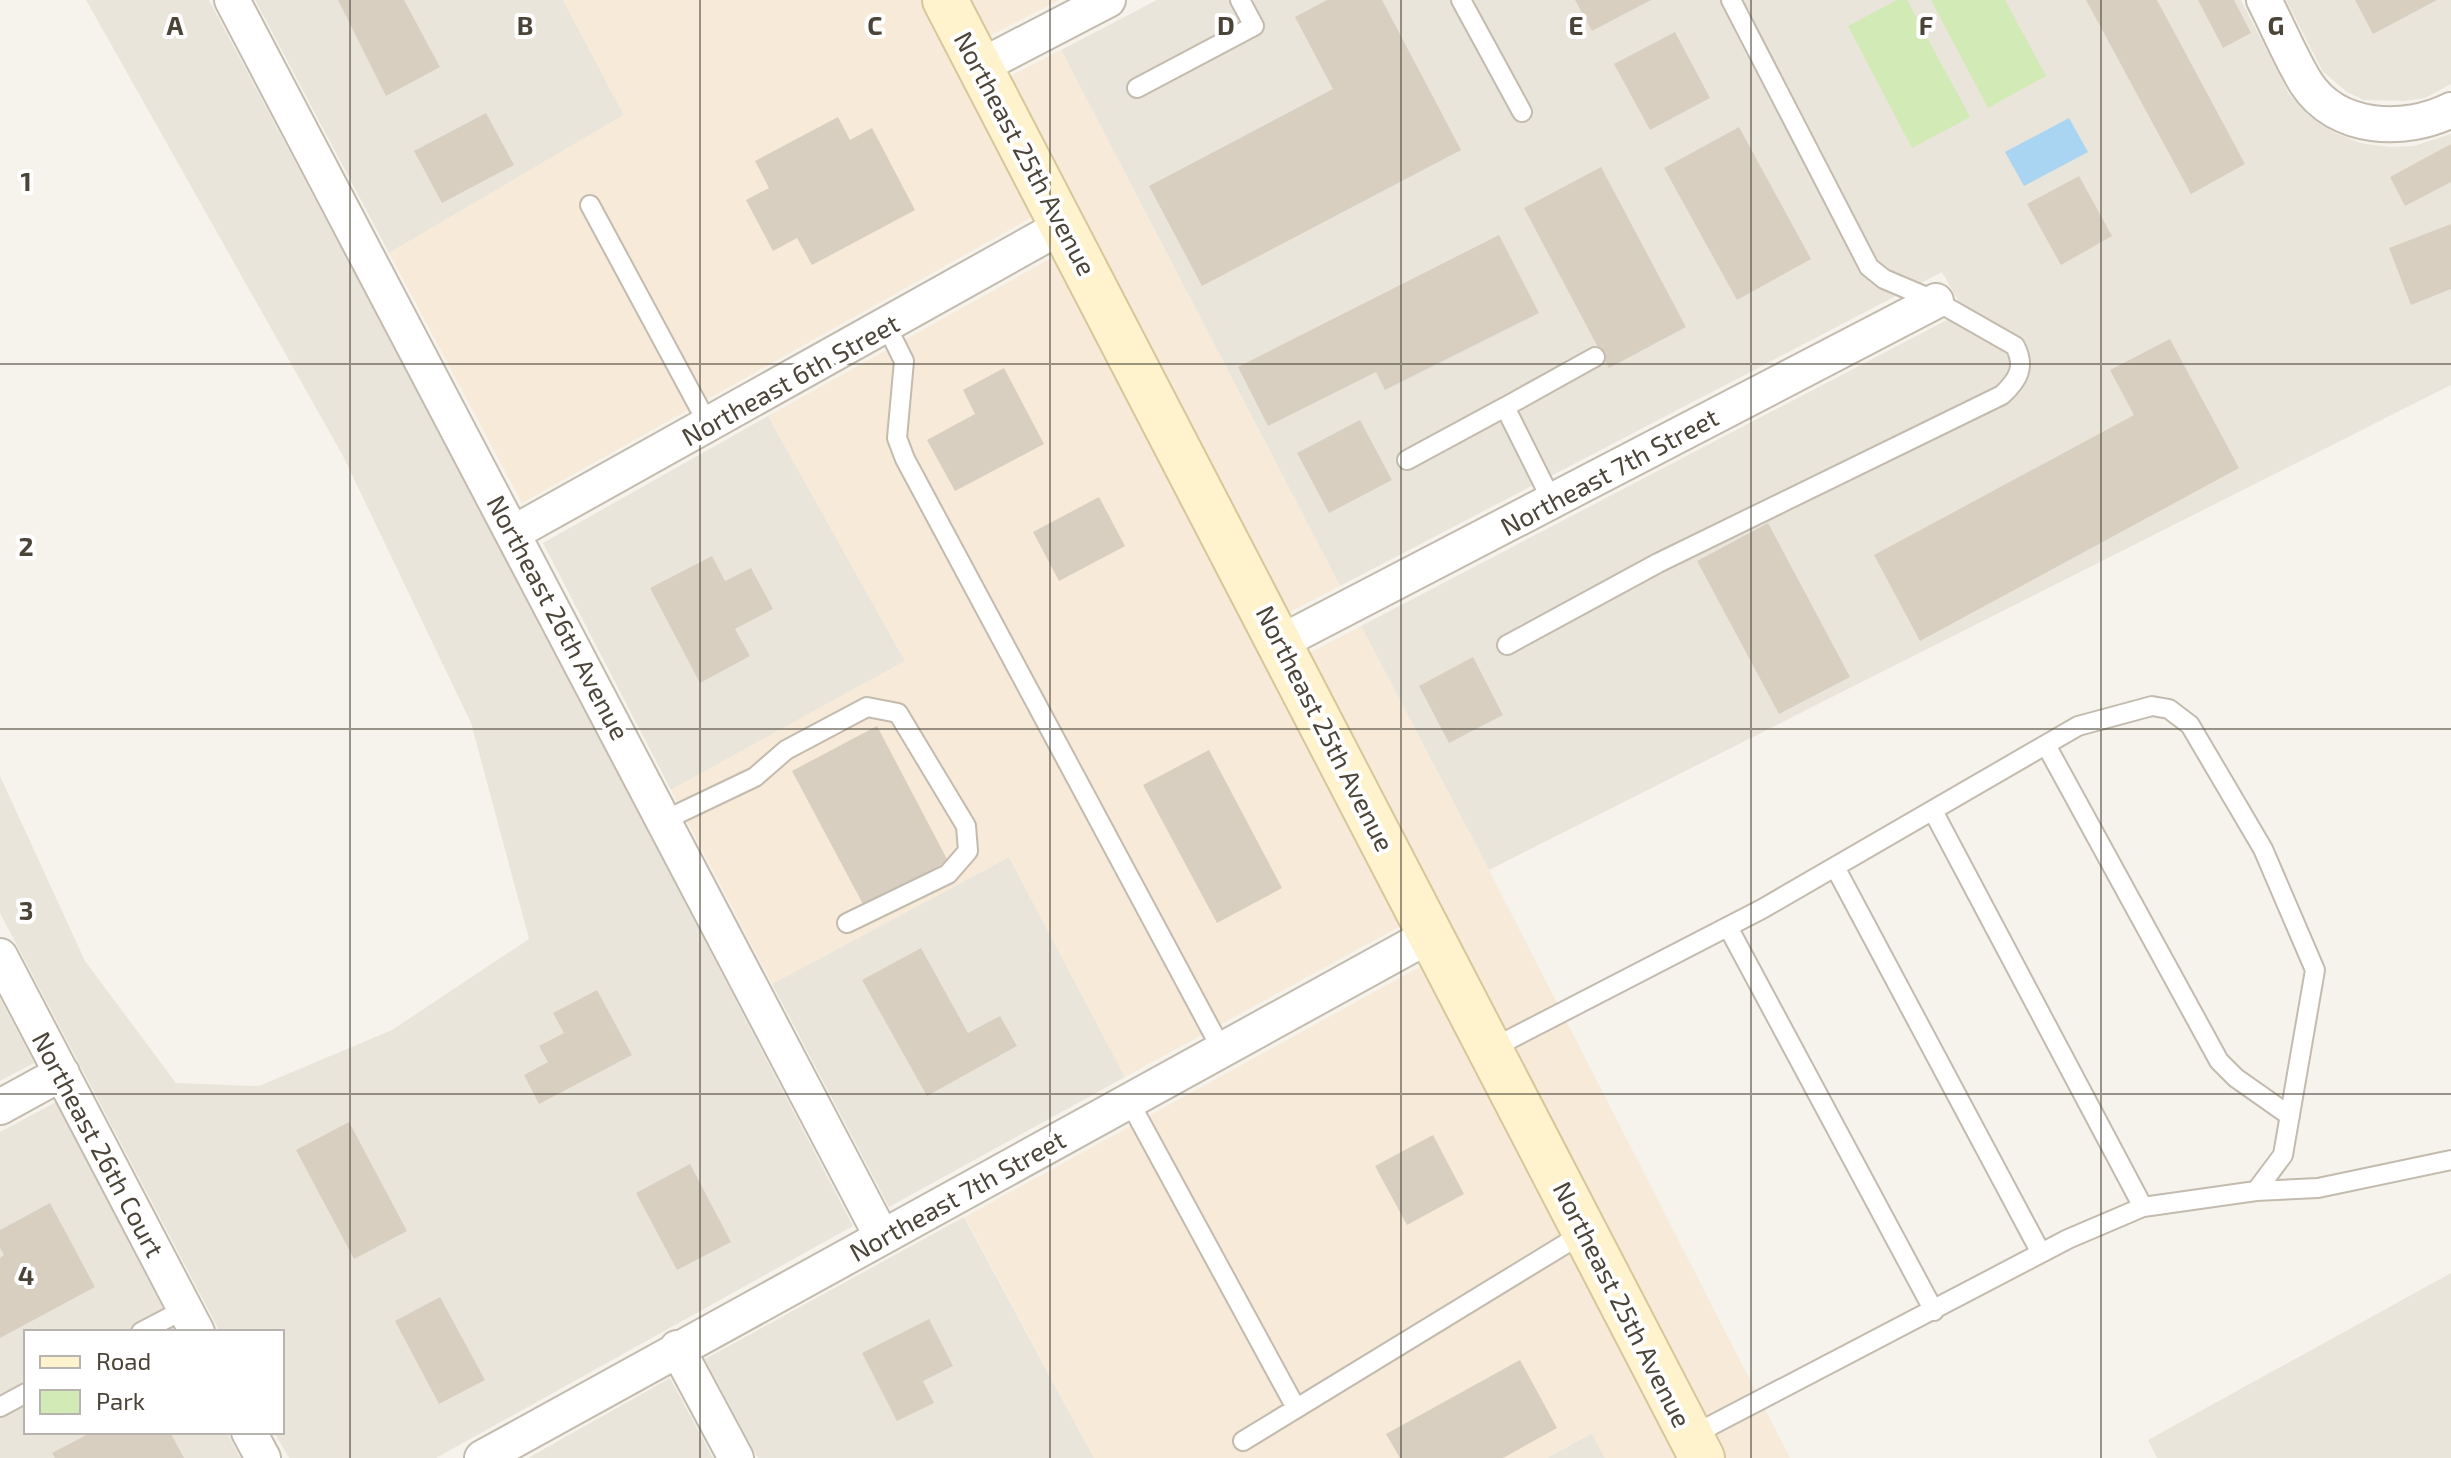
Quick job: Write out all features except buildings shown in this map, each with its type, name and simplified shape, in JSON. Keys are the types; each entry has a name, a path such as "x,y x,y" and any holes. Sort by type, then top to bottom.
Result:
{"main road":[{"name":"Northeast 25th Avenue","path":"945,0 1281,642 1696,1447"}],"street":[{"name":"Northeast 26th Avenue","path":"232,0 515,532 882,1237"},
{"path":"981,66 1108,0"},
{"path":"2264,0 2307,84 2339,112 2361,121 2386,125 2433,119 2451,110"},
{"name":"Northeast 6th Street","path":"515,532 1064,225"},
{"name":"Northeast 7th Street","path":"1281,642 1936,301"},
{"name":"Northeast 7th Street","path":"482,1458 1432,934"},
{"name":"Northeast 26th Court","path":"0,956 191,1320"},
{"path":"0,1107 62,1073"},
{"path":"677,1348 736,1458"},
{"path":"250,1434 263,1458"}],"lane":[{"path":"1137,88 1254,26 1240,0"},
{"path":"1461,0 1522,112"},
{"path":"1507,645 1658,563 2002,395 2017,380 2021,359 2015,346 1936,301 1884,279 1859,253 1731,0"},
{"path":"590,205 708,424"},
{"path":"886,325 904,361 897,438 905,459 1222,1050"},
{"path":"1407,460 1595,357"},
{"path":"1505,407 1552,501"},
{"path":"1491,1049 1728,927 2078,726 2152,706 2169,709 2190,725 2263,849 2315,970 2283,1155 2256,1191"},
{"path":"665,820 755,777 786,750 867,707 898,713 966,826 968,851 948,874 847,923"},
{"path":"2046,745 2219,1061 2236,1078 2290,1116"},
{"path":"1933,811 2134,1184 2143,1207"},
{"path":"1835,867 2041,1253"},
{"path":"1728,927 1934,1311"},
{"path":"1129,1101 1296,1408"},
{"path":"1696,1447 2041,1253 2143,1207 2256,1191 2318,1188 2451,1160"},
{"path":"1243,1441 1586,1232"},
{"path":"149,1330 191,1320"},
{"path":"0,1407 24,1394"}],"shaded area":[{"path":"86,0 209,0 497,542 853,1226 436,1458 289,1458 275,1434 284,1434 284,1330 219,1330 0,913 0,776 85,961 176,1083 259,1086 392,1030 529,939 471,723 343,456"},
{"path":"255,0 563,0 624,115 389,253"},
{"path":"563,0 923,0 1036,215 522,503 389,253 624,115"},
{"path":"968,0 1059,0 988,37"},
{"path":"1157,0 2241,0 2289,94 2308,115 2333,132 2360,143 2389,147 2414,146 2451,134 2451,385 1489,870 1361,626 1964,311 1942,272 1340,586 1061,50"},
{"path":"2286,0 2451,0 2451,84 2425,98 2404,101 2364,100 2347,92 2323,72"},
{"path":"1061,50 1340,586 1288,613 1009,77"},
{"path":"1057,255 1404,924 1125,1077 1009,857 772,984 671,790 905,661 768,416"},
{"path":"768,416 905,661 671,790 543,543"},
{"path":"1361,626 1790,1458 1724,1458 1309,653"},
{"path":"1009,857 1125,1077 889,1207 772,984"},
{"path":"1425,964 1680,1458 1605,1458 1591,1433 1547,1458 1094,1458 965,1217"},
{"path":"0,998 34,1063 0,1081"},
{"path":"56,1102 174,1330 24,1330 24,1434 228,1434 240,1458 0,1458 0,1132"},
{"path":"964,1217 1094,1458 758,1458 705,1359"},
{"path":"2451,1273 2451,1458 2157,1458 2148,1440"},
{"path":"670,1378 713,1458 528,1458"},
{"path":"1592,1433 1605,1458 1547,1458"}],"green space":[{"path":"1897,0 1907,0 1970,117 1912,148 1848,26"},
{"path":"1931,0 2005,0 2046,76 1988,108"}],"water":[{"path":"2069,118 2088,152 2024,186 2005,152"}]}
